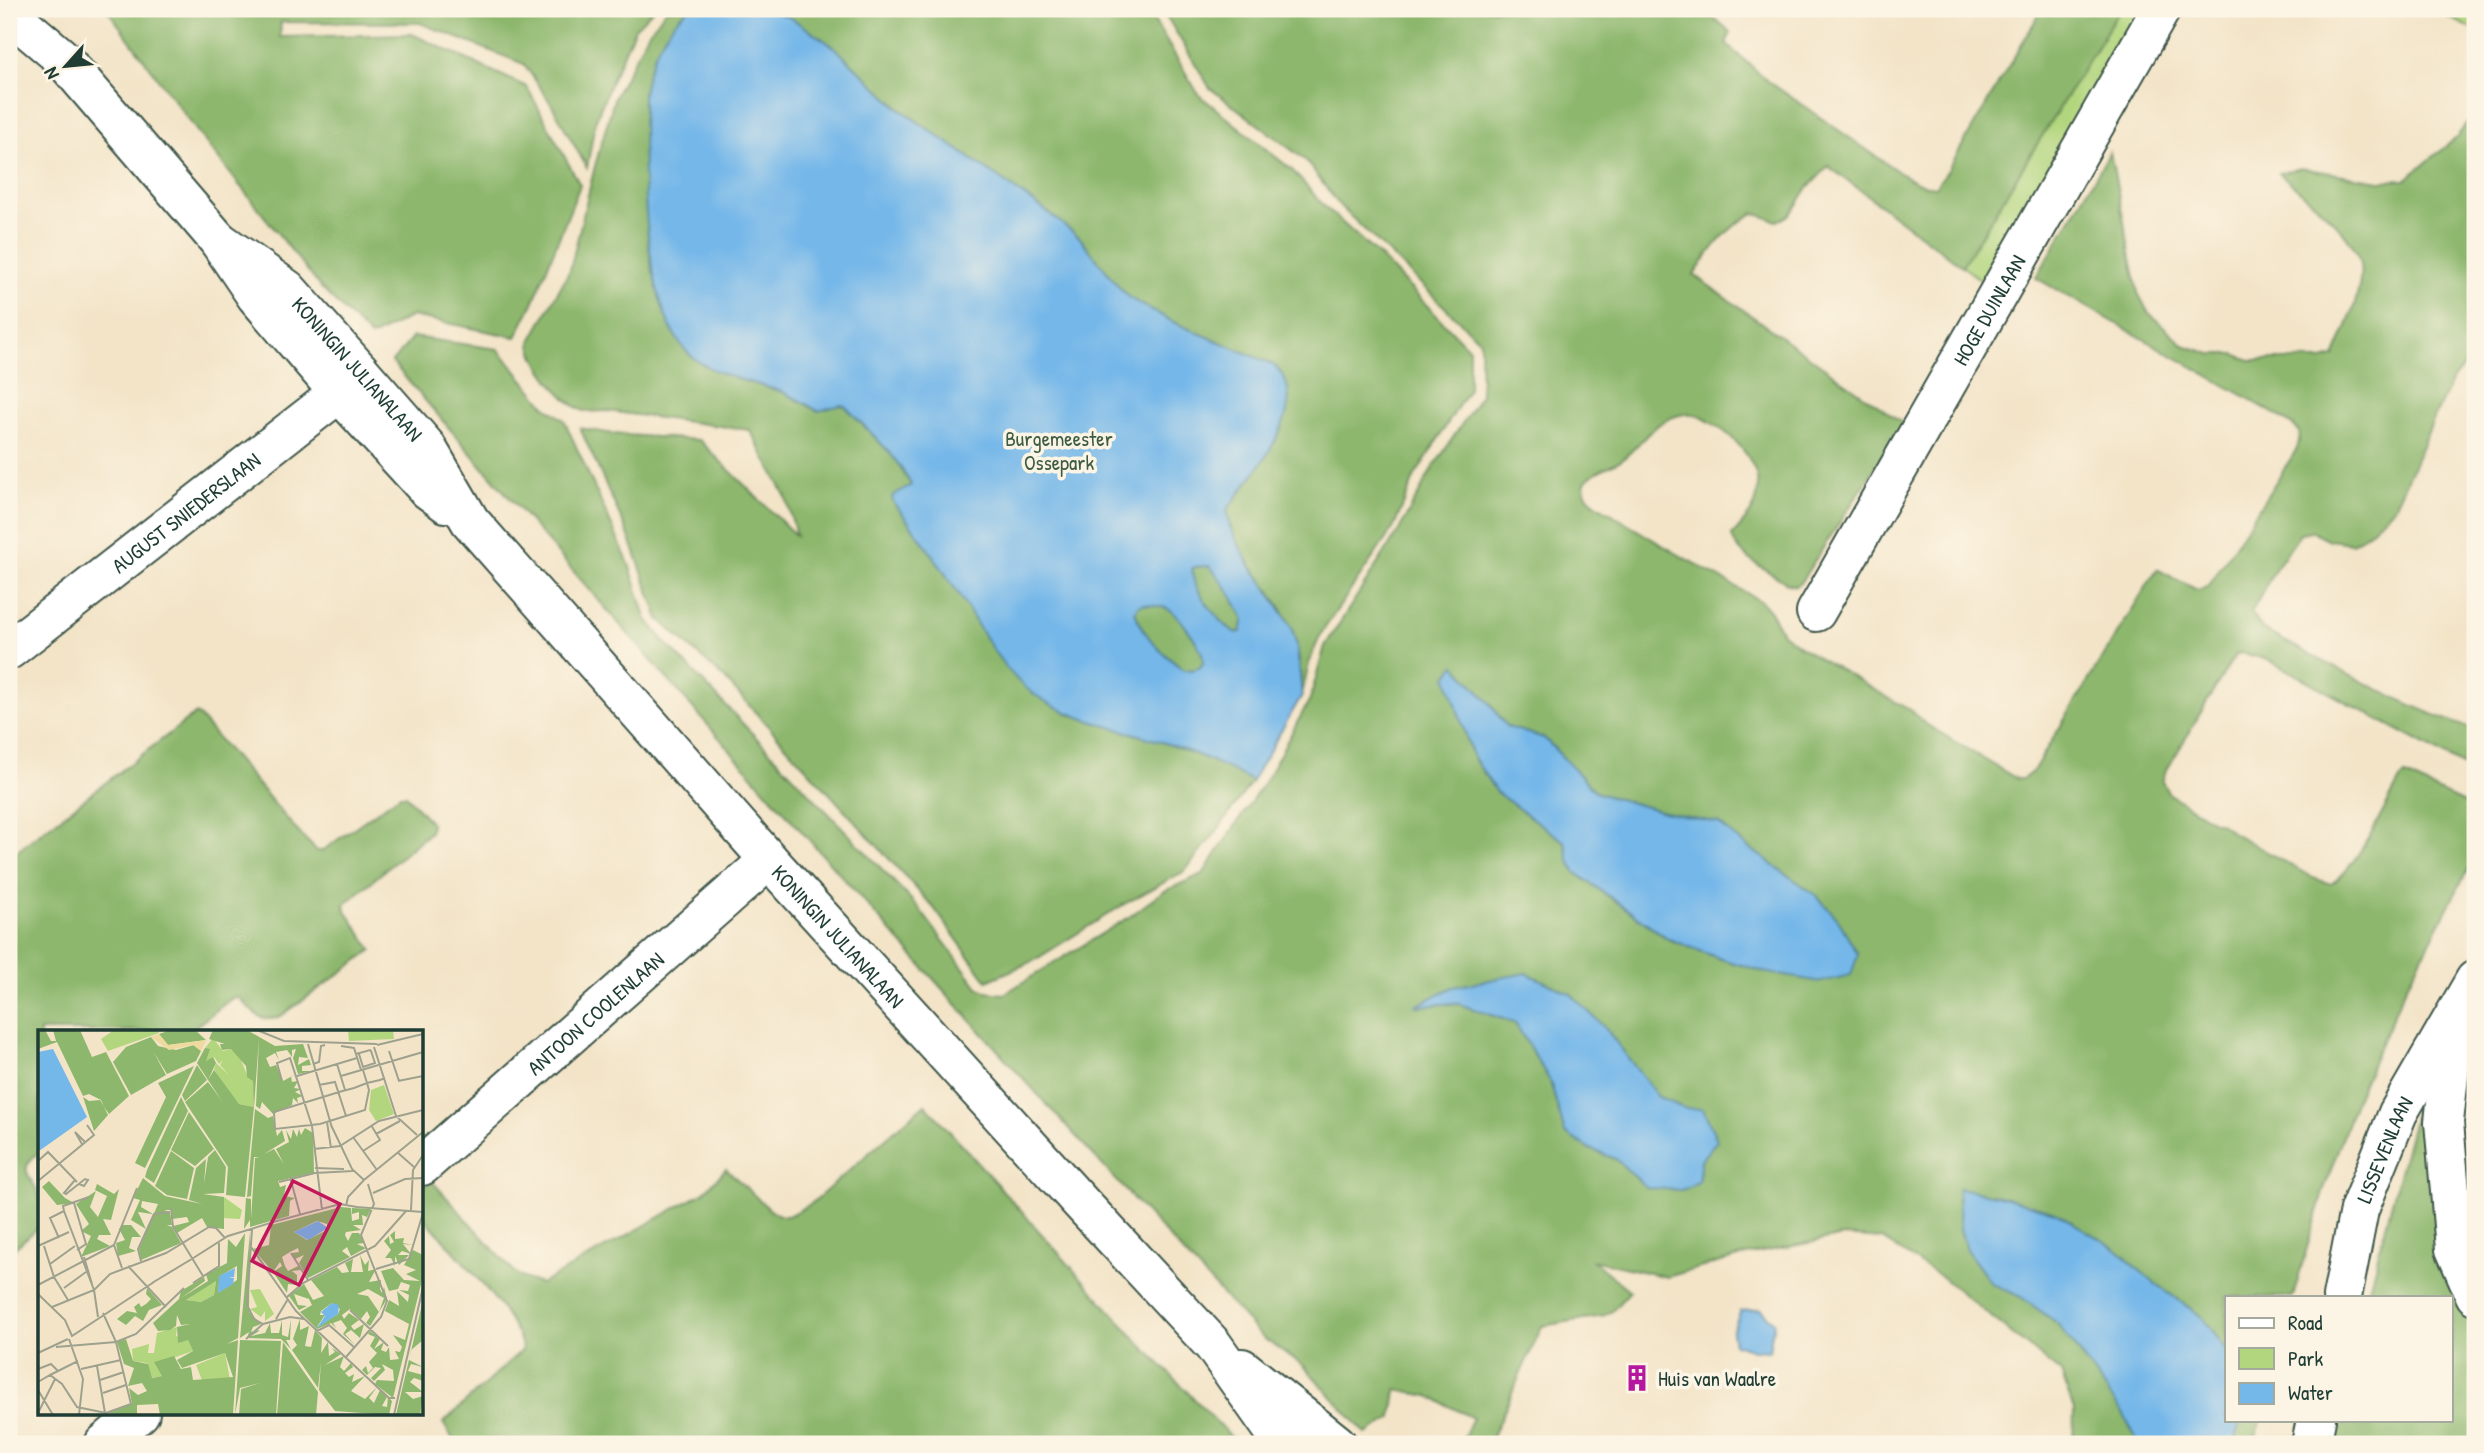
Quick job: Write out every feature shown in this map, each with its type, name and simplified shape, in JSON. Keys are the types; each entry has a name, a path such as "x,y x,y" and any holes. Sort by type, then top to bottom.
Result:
{"street":[{"name":"KONINGIN JULIANALAAN","path":"43,9 61,57"},
{"name":"HOGE DUINLAAN","path":"1816,612 2161,9"},
{"name":"KONINGIN JULIANALAAN","path":"9,13 61,57 218,240 287,289 349,382 426,446 470,522 769,860 1213,1345 1283,1444"},
{"name":"AUGUST SNIEDERSLAAN","path":"9,650 349,382"},
{"name":"ANTOON COOLENLAAN","path":"424,1164 769,860"},
{"name":"LISSEVENLAAN","path":"2342,1296 2359,1209 2398,1113 2475,980"},
{"name":"LISSEVENLAAN","path":"2456,1014 2444,1122 2455,1249 2475,1295"},
{"name":"KONINGIN JULIANALAAN","path":"1213,1345 1318,1426 1337,1444"},
{"path":"104,1444 139,1414"},
{"path":"2311,1444 2316,1422"}],"green space":[{"path":"107,9 654,9 635,28 612,79 595,122 587,168 552,105 524,64 420,23 281,22 280,37 412,34 527,87 580,185 533,303 516,337 412,316 371,337 322,289 199,134"},
{"path":"667,9 689,9 680,16 643,93 648,237 652,270 694,358 738,379 783,392 818,411 845,406 893,456 911,485 893,496 893,502 1068,714 1163,742 1225,766 1252,781 1185,871 1126,903 1033,961 987,981 934,908 725,679 659,619 629,536 580,428 613,434 699,440 796,536 786,497 750,430 607,411 584,411 568,400 550,381 532,349 531,341 570,270 615,96 648,33"},
{"path":"768,9 1147,9 1199,95 1292,170 1325,207 1381,258 1469,349 1469,389 1415,476 1394,527 1322,632 1310,659 1302,695 1298,652 1291,627 1237,542 1227,510 1265,459 1276,438 1285,417 1288,398 1285,380 1272,364 1175,323 1131,299 1080,238 1046,211 901,110 833,46"},
{"path":"1162,9 1703,9 1731,32 1726,44 1768,81 1903,175 1923,185 1935,187 1948,170 2042,9 2120,9 1962,266 1828,166 1788,215 1777,221 1754,213 1735,225 1694,275 1904,424 1800,583 1796,586 1788,584 1746,556 1734,542 1732,535 1754,506 1758,492 1757,479 1746,453 1736,442 1699,416 1684,414 1657,425 1625,457 1593,475 1584,485 1588,497 1598,505 1762,602 1782,633 1802,648 1913,712 1924,723 2017,779 2023,779 2033,771 2157,569 2197,590 2208,587 2297,449 2300,439 2296,428 2285,420 2036,278 2110,152 2138,293 2148,312 2184,345 2211,354 2234,354 2250,360 2323,360 2334,357 2348,322 2360,282 2359,259 2336,224 2279,173 2301,168 2380,181 2405,180 2457,137 2475,111 2475,351 2449,385 2394,508 2364,536 2352,543 2329,540 2311,531 2301,533 2276,568 2251,613 2262,628 2273,635 2398,699 2475,730 2475,772 2269,660 2242,653 2237,654 2230,663 2162,782 2169,794 2213,821 2313,878 2331,884 2360,852 2400,780 2405,776 2475,808 2475,856 2405,989 2356,1099 2322,1195 2293,1296 2225,1296 2225,1348 2202,1317 2153,1282 2113,1247 2055,1212 1996,1195 1958,1188 1960,1228 1966,1249 1991,1283 2021,1297 2057,1323 2123,1413 2139,1444 2073,1444 2074,1410 2061,1373 1943,1278 1882,1239 1844,1236 1746,1255 1667,1277 1592,1260 1630,1291 1612,1311 1603,1316 1542,1326 1489,1444 1461,1443 1473,1418 1429,1396 1396,1390 1392,1418 1366,1434 1303,1365 1263,1338 1041,1098 714,732 392,362 413,337 498,349 545,406 564,420 629,564 647,620 917,906 978,987 987,992 1004,994 1132,915 1162,892 1203,874 1267,778 1310,699 1325,646 1398,532 1431,471 1481,395 1480,341 1340,206 1305,160 1210,88","holes":["1455,666 1487,700 1507,727 1544,738 1597,793 1664,812 1718,823 1817,896 1837,918 1858,954 1768,973 1668,939 1575,872 1569,861 1565,842 1496,792 1473,757 1447,678","1526,973 1571,994 1606,1029 1658,1097 1683,1108 1707,1151 1701,1160 1698,1182 1647,1188 1616,1159 1590,1149 1565,1133 1550,1081 1515,1023 1456,1003 1417,1006"]},
{"path":"2120,9 2147,9 1989,286 1962,266"},
{"path":"2431,9 2475,9 2475,30"},
{"path":"1210,566 1232,596 1244,619 1241,631 1236,633 1222,622 1195,583 1193,567"},
{"path":"1143,604 1167,608 1180,619 1200,649 1203,656 1201,667 1184,670 1155,645 1135,612 1138,606"},
{"path":"195,714 317,851 322,851 400,795 406,795 431,823 430,832 345,904 346,911 372,950 281,1016 262,1018 238,997 232,998 191,1030 38,1030 38,1153 27,1169 38,1193 38,1228 9,1253 9,857"},
{"path":"925,1104 1134,1337 1238,1444 456,1444 443,1423 522,1350 519,1337 496,1302 424,1217 424,1187 432,1181 514,1272 541,1284 704,1192 726,1169 770,1210 781,1216 788,1216 811,1204"},
{"path":"2429,1110 2457,1298 2475,1327 2475,1444 2328,1444 2334,1422 2452,1422 2452,1296 2367,1296 2416,1111"},
{"path":"2240,1422 2260,1422 2254,1444 2235,1444"}],"water":[{"path":"689,9 768,9 791,18 833,46 901,110 1046,211 1080,238 1131,299 1175,323 1272,364 1285,380 1289,398 1276,438 1227,510 1230,527 1251,568 1291,626 1297,646 1302,695 1252,781 1195,754 1064,711 1023,686 1003,663 937,561 893,502 892,496 911,485 905,474 890,453 845,406 818,411 780,391 725,375 695,359 676,338 663,309 648,235 643,93 658,46","holes":["1210,566 1232,596 1244,619 1241,632 1236,633 1222,622 1195,583 1193,567","1143,604 1167,608 1180,619 1200,649 1203,656 1201,667 1184,670 1155,645 1135,612 1138,606"]},
{"path":"1455,665 1507,727 1544,738 1597,793 1664,812 1718,823 1817,896 1837,918 1858,954 1851,975 1821,982 1768,973 1721,959 1669,939 1575,872 1569,861 1565,842 1496,792 1473,756 1447,678"},
{"path":"1526,973 1571,994 1606,1029 1658,1097 1683,1108 1703,1109 1717,1140 1701,1160 1698,1182 1682,1190 1647,1188 1616,1159 1590,1149 1565,1133 1550,1081 1515,1023 1456,1003 1415,1006 1453,987"},
{"path":"1958,1188 1996,1195 2055,1212 2113,1247 2153,1282 2202,1317 2225,1348 2225,1422 2240,1422 2235,1444 2139,1444 2123,1413 2057,1323 2021,1297 1991,1283 1966,1249 1960,1228"},
{"path":"1760,1309 1774,1322 1769,1351 1734,1344 1732,1332 1741,1311"}],"place":[{"name":"Huis van Waalre","path":"1637,1378"}],"park label":[{"name":"Burgemeester Ossepark","path":"1059,450"}]}
